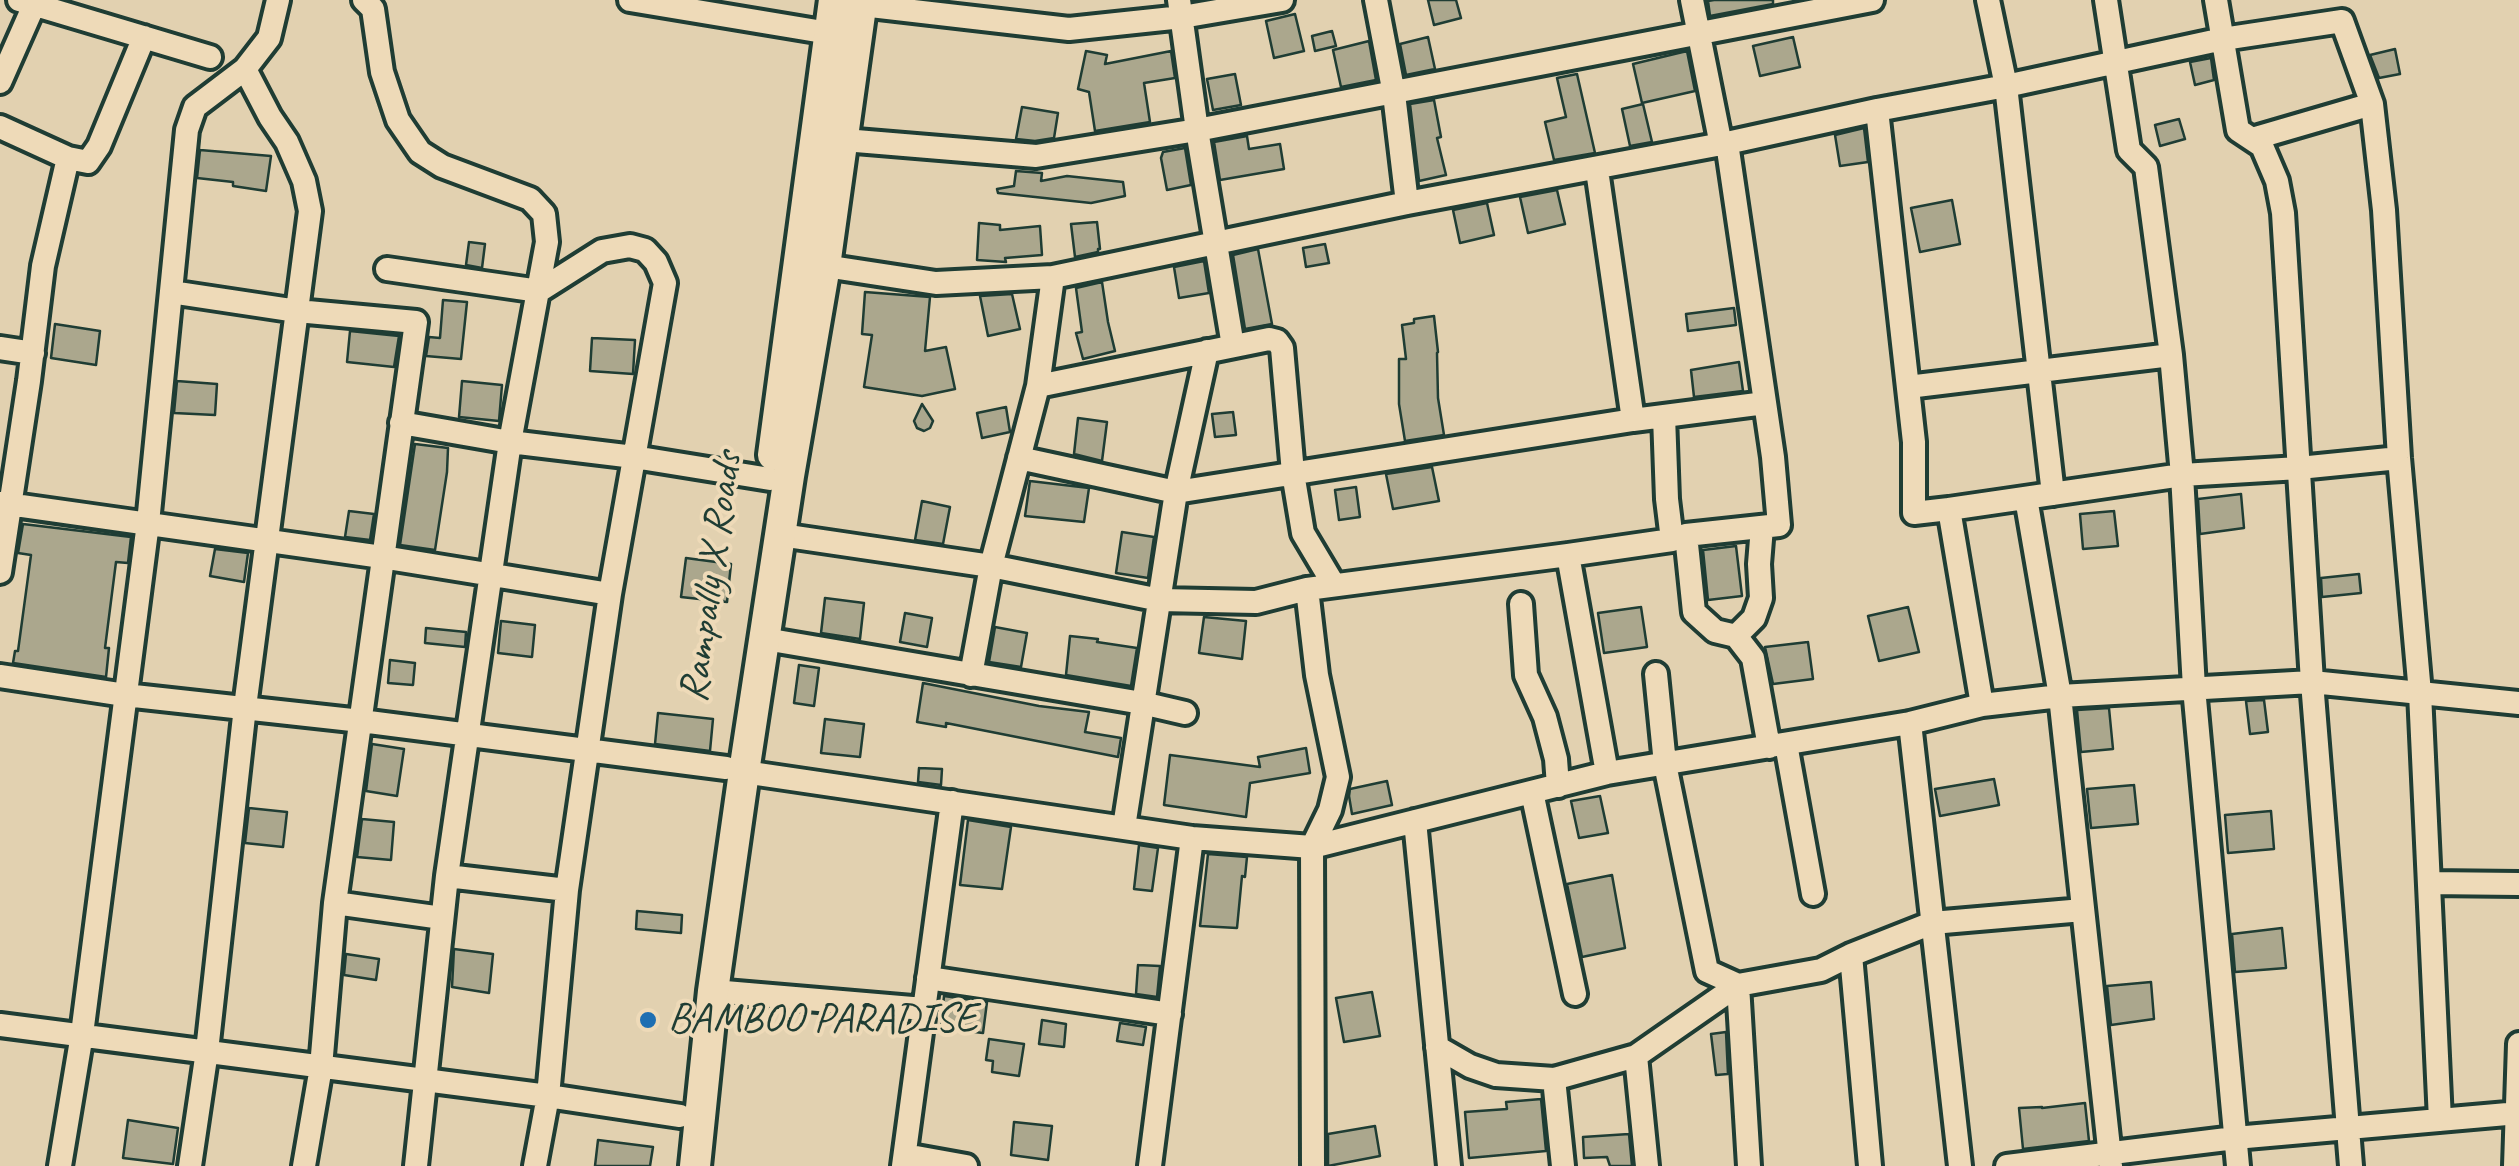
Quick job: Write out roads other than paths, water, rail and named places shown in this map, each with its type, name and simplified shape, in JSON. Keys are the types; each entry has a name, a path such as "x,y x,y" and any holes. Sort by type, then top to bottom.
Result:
{"main road":[{"name":"Rampally X Roads","path":"676,1166 698,956 735,770 770,479 838,76 829,34 853,2"},
{"path":"696,1166 735,770 765,638 825,266 844,140 838,76 853,2"}],"street":[{"path":"60,1166 82,1034 148,523 188,130 196,107 246,69 269,38 278,0"},
{"path":"364,0 373,9 382,72 398,120 420,152 442,166 530,198 544,214 547,242 510,442 447,876 416,1166"},
{"path":"630,0 829,34"},
{"path":"853,2 1068,29 1181,9 1282,0"},
{"path":"1376,0 1394,94 1407,203"},
{"path":"782,535 991,566 1160,600 1256,602 1307,588 1779,525 1773,456 1724,144 1692,0"},
{"path":"844,140 1036,156 1394,94 1872,0"},
{"path":"1988,0 2006,86 2053,494"},
{"path":"2106,0 2129,150 2146,167 2171,356 2194,688 2238,1166"},
{"path":"2216,0 2238,130 2262,146 2277,181 2283,213 2312,682 2352,1166"},
{"path":"0,82 26,2 210,57"},
{"path":"1181,9 1233,346"},
{"path":"825,266 936,283 1052,277 1407,203 1597,170 2117,61 2342,21 2372,104 2384,210 2399,458 2420,692 2440,1120"},
{"path":"0,127 68,158 84,163 92,159 144,37"},
{"path":"190,1166 207,1051 244,707 310,210 304,180 287,142 246,69"},
{"path":"2252,138 2372,104"},
{"path":"1876,110 1914,442 1914,513 2182,476 2399,458"},
{"path":"0,572 4,504 44,266 68,158"},
{"path":"1597,170 1633,420"},
{"path":"387,269 538,291 602,252 630,246 646,250 665,283 610,594 568,890 548,1096 535,1166"},
{"path":"971,675 991,566 1038,386 1052,277"},
{"path":"171,292 416,322 335,903 321,1068 304,1166"},
{"path":"1038,386 1269,338 1277,342 1282,348 1293,473 1303,533 1334,585"},
{"path":"0,348 32,352"},
{"path":"1124,827 1176,492 1207,350"},
{"path":"1908,387 2171,356"},
{"path":"1019,458 1176,492 1765,403"},
{"path":"1664,416 1667,499 1694,612 1715,630 1736,636 1753,658 1813,894"},
{"path":"401,423 770,479"},
{"path":"2026,498 2060,696 2110,1160"},
{"path":"4,504 382,557 610,594"},
{"path":"1948,509 1982,706"},
{"path":"1736,636 1754,618 1761,598 1762,526"},
{"path":"1568,555 1607,774"},
{"path":"1307,588 1317,676 1338,777 1330,810 1312,847 1313,1166"},
{"path":"1520,604 1526,675 1545,717 1556,759 1558,786"},
{"path":"765,638 1185,713"},
{"path":"1656,674 1665,764 1708,971 1738,986"},
{"path":"0,676 735,770 1192,838 1312,847 1607,774 1910,723 1982,706 2060,696 2312,682 2519,703"},
{"path":"1910,723 1960,1166"},
{"path":"1532,792 1576,994"},
{"path":"952,802 904,1160 966,1166"},
{"path":"1415,821 1449,1166"},
{"path":"1150,1166 1192,838"},
{"path":"447,876 568,890"},
{"path":"2429,883 2519,884"},
{"path":"335,903 442,918"},
{"path":"1437,1048 1496,1075 1554,1079 1636,1056 1738,986 1821,970 1932,924 2084,910"},
{"path":"1852,955 1870,1166"},
{"path":"928,978 1170,1014"},
{"path":"1738,986 1748,1166"},
{"path":"713,991 924,1009"},
{"path":"0,1024 680,1116"},
{"path":"2515,1166 2519,1044"},
{"path":"1636,1056 1647,1166"},
{"path":"1554,1079 1562,1166"},
{"path":"2008,1166 2110,1160 2235,1138 2518,1112"}],"place":[{"name":"BAMBOO PARADISE","path":"648,1020"}]}
